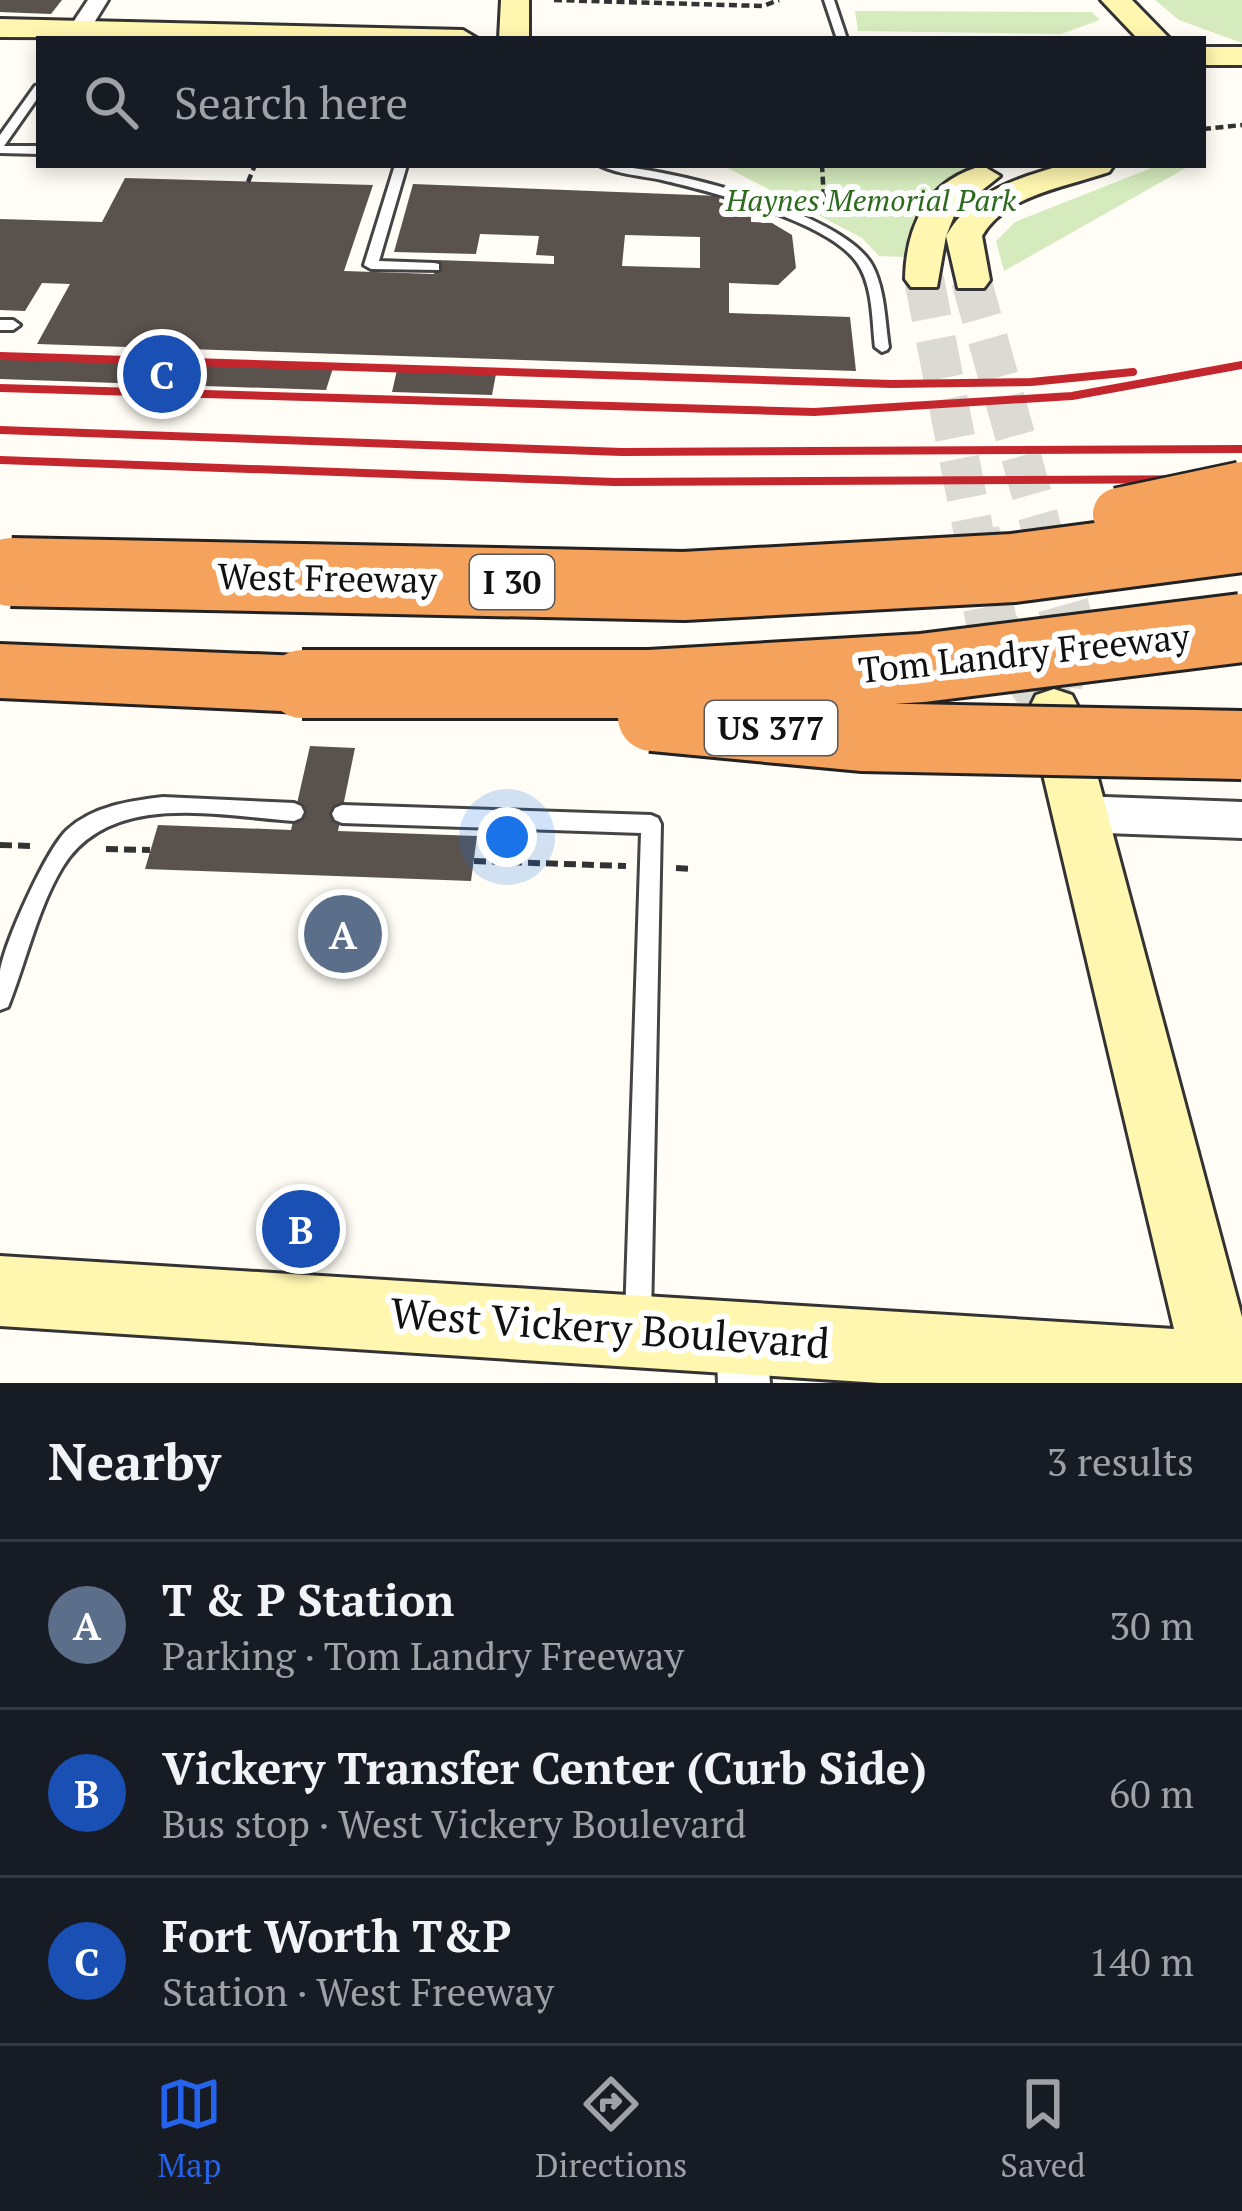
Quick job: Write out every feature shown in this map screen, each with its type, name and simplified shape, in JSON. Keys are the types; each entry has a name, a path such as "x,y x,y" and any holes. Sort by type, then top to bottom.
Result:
{"highway":[{"path":"1012,568 1055,527 1242,488"},
{"name":"I 30","path":"1012,568 1242,538"},
{"name":"West Freeway","path":"5,572 684,586 1012,568"},
{"name":"Tom Landry Freeway","path":"302,684 650,684 922,668 1242,628"},
{"path":"0,671 302,684"},
{"name":"US 377","path":"302,684 862,737 1242,745"}],"street":[{"path":"76,34 98,0"},
{"path":"514,0 514,36"},
{"path":"1115,0 1152,36"},
{"path":"0,28 231,36"},
{"path":"0,47 36,48"},
{"path":"1206,56 1242,56"},
{"path":"1206,79 1242,80"},
{"path":"924,279 924,234 938,207 974,180 1004,168"},
{"path":"971,280 964,236 978,214 1001,200 1089,168"},
{"path":"1054,710 1228,1374"},
{"path":"1078,814 1242,820"},
{"name":"West Vickery Boulevard","path":"0,1291 638,1329 742,1359 1228,1374"}],"lane":[{"path":"829,0 841,36"},
{"path":"36,92 0,146 36,150"},
{"path":"400,168 371,265 434,268"},
{"path":"620,168 723,189 846,244 865,261 882,347"},
{"path":"0,999 55,862 94,821 141,808 294,812"},
{"path":"342,814 651,824 638,1329"}],"path":[{"path":"554,0 764,6 779,0"},
{"path":"1206,129 1242,125"},
{"path":"248,182 255,168"},
{"path":"818,208 824,201 822,168"},
{"path":"474,861 694,868"}],"green space":[{"path":"1155,0 1242,0 1242,43 1179,20"},
{"path":"855,11 1092,12 1100,20 1061,34 858,31"},
{"name":"Haynes Memorial Park","path":"728,168 970,168 946,181 926,201 904,257 879,256 862,238"},
{"path":"1151,168 1186,168 1004,271 996,241 1015,222"}],"building":[{"path":"0,0 62,0 51,14 0,12"},
{"path":"125,178 373,185 344,271 434,274 436,260 554,264 554,256 536,255 539,236 480,234 476,254 394,252 413,184 720,196 719,202 751,212 751,222 772,223 792,235 796,268 778,285 729,283 729,313 850,317 856,371 37,344 70,284 42,283 25,311 0,310 0,219 102,222","holes":["625,235 700,237 700,268 622,266"]},
{"path":"0,357 333,368 326,390 0,379"},
{"path":"397,370 496,374 492,395 392,392"},
{"path":"310,746 355,748 338,831 477,836 471,881 145,869 158,825 291,830"}],"tunnel":[{"path":"924,279 974,534"},
{"path":"971,280 1043,534"},
{"path":"974,531 992,625 1054,710"},
{"path":"1042,531 1066,616 1057,686"}],"railway":[{"path":"0,356 892,384 1031,382 1133,372"},
{"path":"0,388 814,412 1072,396 1242,365"},
{"path":"0,430 622,452 1242,449"},
{"path":"0,460 615,482 1242,479"}],"place":[{"name":"Fort Worth T&P","path":"162,374"},
{"name":"T & P Station","path":"343,934"},
{"name":"Vickery Transfer Center (Curb Side)","path":"301,1229"}]}
